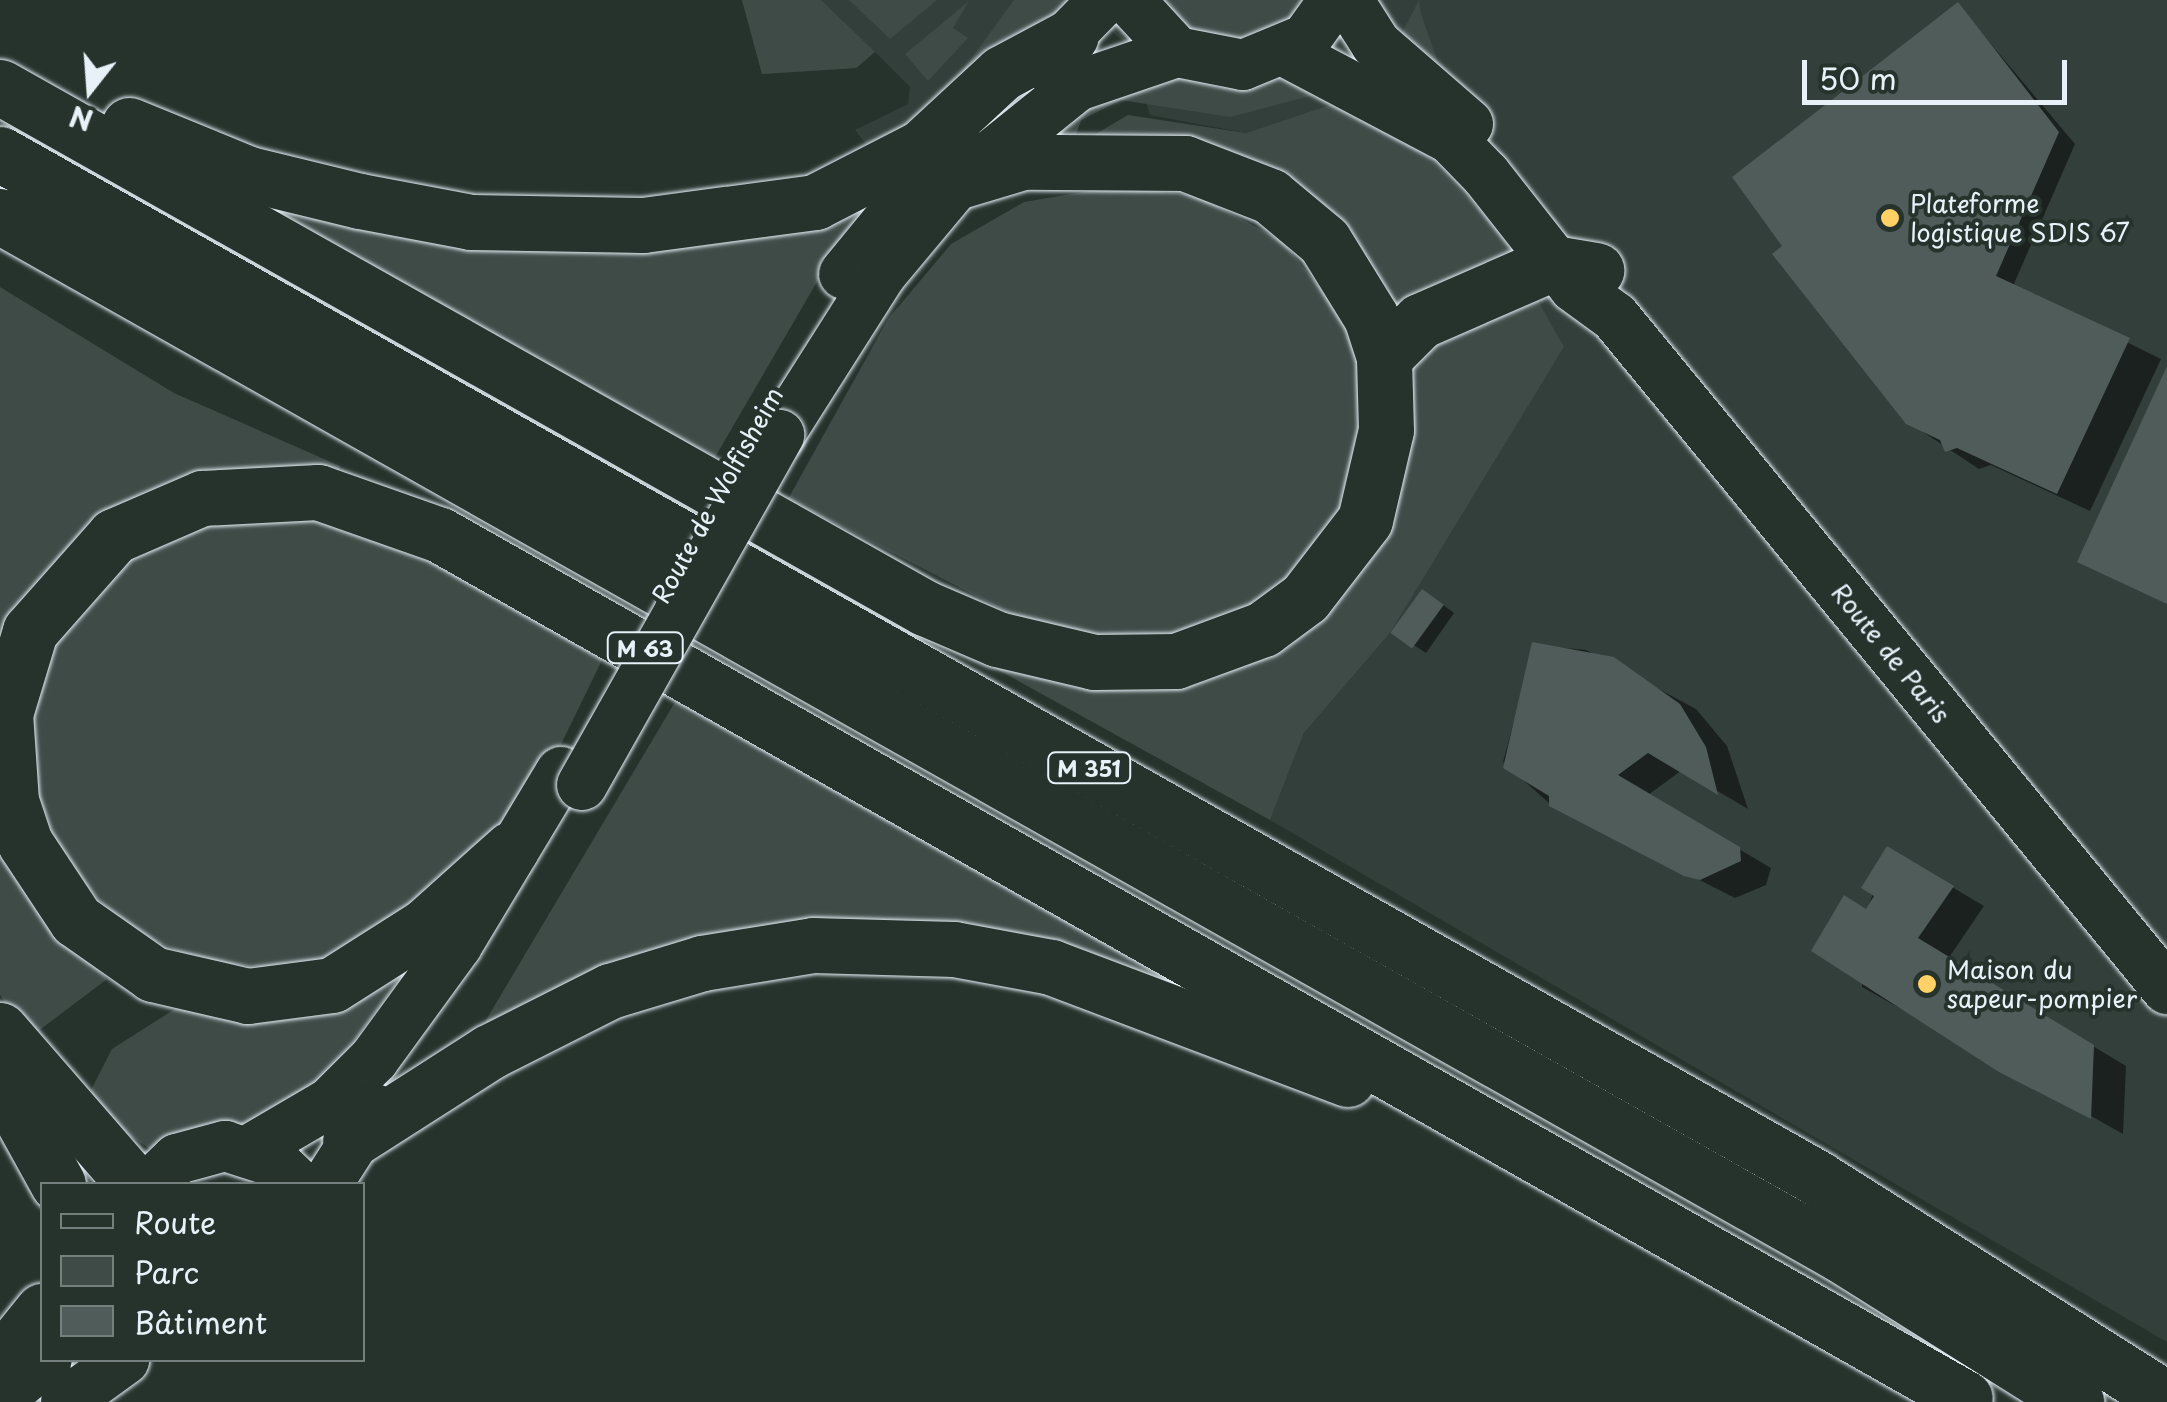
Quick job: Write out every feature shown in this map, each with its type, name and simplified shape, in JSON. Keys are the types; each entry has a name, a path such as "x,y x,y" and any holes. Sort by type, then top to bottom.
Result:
{"highway":[{"path":"0,63 249,174 471,222 643,225 814,202 922,147 1002,73 1087,18"},
{"path":"0,87 924,608 997,639 1094,662 1176,661 1216,650 1304,598 1365,520 1386,430 1384,357 1324,240 1230,174 1140,157 1024,162 959,181"},
{"path":"814,202 858,151 919,106"},
{"name":"M 351","path":"0,154 1816,1178 2167,1399"},
{"name":"M 351","path":"0,216 1840,1254 2076,1402"},
{"path":"1384,357 1420,321 1588,283"},
{"name":"M 63","path":"511,849 402,944 332,984 248,996 153,974 76,920 25,843 11,801 5,714 30,631 114,536 202,498 318,492 440,535 1968,1400"},
{"path":"338,1162 489,1052 652,975 812,944 1002,956 1196,1016 1430,1116 1799,1320 1968,1400"},
{"path":"0,1030 132,1182"},
{"path":"0,1078 57,1182"},
{"path":"0,1363 40,1313"}],"main road":[{"path":"1130,0 1177,52 1243,65 1286,52 1334,0"},
{"name":"Route de Paris","path":"1348,0 1376,44 1497,150 1588,283"},
{"name":"Route de Wolfisheim","path":"338,1162 444,1018 572,779 896,201 1087,18"},
{"name":"Route de Wolfisheim","path":"768,430 882,273 959,181 1078,86 1177,52"},
{"name":"Route de Paris","path":"1286,52 1451,140 1588,283 2167,990"},
{"name":"Route de Wolfisheim","path":"251,1149 331,1102 374,1059 457,945 511,849 572,779"},
{"path":"155,1182 200,1149 251,1149 295,1182"},
{"path":"0,1398 45,1362"},
{"path":"66,1402 121,1362"}],"shaded area":[{"path":"742,0 2167,0 2167,1342 1270,820 1304,733 1390,633 1564,347 1338,102 1246,133 1150,115 1128,46 1081,4 1045,18 914,137 873,153 855,130 908,104 910,87 875,52 856,68 762,74"}],"green space":[{"path":"742,0 821,0 875,52 856,68 762,74"},
{"path":"849,0 937,0 890,39"},
{"path":"1014,0 1083,0 1045,18 914,137"},
{"path":"1159,0 1308,0 1290,21 1242,41 1190,31"},
{"path":"1419,0 1421,14 1444,79 1400,37"},
{"path":"969,1 953,28 968,38 928,81 905,54"},
{"path":"1161,73 1220,88 1296,78 1318,94 1230,117 1121,100 1081,120 1072,146 1023,153 1084,96"},
{"path":"1338,102 1421,149 1497,228 1564,347 1390,633 1304,733 1270,820 935,635 1168,683 1382,521 1358,254 1089,138 1128,115 1246,133"},
{"path":"926,147 825,268 714,459 241,191 512,250"},
{"path":"1107,188 1195,195 1281,240 1341,314 1357,359 1363,397 1352,483 1333,524 1308,562 1237,617 1190,632 1091,636 1023,620 788,499 888,319 951,244 1024,202"},
{"path":"0,287 174,393 340,466 337,479 195,478 0,663"},
{"path":"292,513 476,578 606,652 549,769 439,893 366,946 287,969 206,962 126,929 64,861 34,783 34,703 65,619 120,562 200,523"},
{"path":"678,697 1211,995 953,932 488,1031 486,1020"},
{"path":"0,834 37,908 107,979 29,1038 0,995"},
{"path":"403,974 321,1086 261,1125 155,1152 100,1116 91,1090 112,1049 178,1007 344,999"}],"building":[{"name":"Plateforme logistique SDIS 67","path":"1958,2 2059,132 1996,276 2130,338 2057,494 1957,448 1945,452 1940,440 1906,424 1772,254 1782,246 1732,177"},
{"path":"2167,366 2167,604 2077,562"},
{"path":"1422,589 1444,605 1412,649 1390,633"},
{"path":"1532,642 1614,657 1680,704 1706,747 1718,795 1648,753 1618,775 1740,847 1741,861 1700,880 1684,876 1549,806 1549,796 1503,768"},
{"name":"Maison du sapeur-pompier","path":"1887,846 1954,886 1918,938 2094,1045 2091,1119 1999,1072 1811,951 1844,895 1866,909 1874,896 1861,888"}],"place":[{"name":"Plateforme logistique SDIS 67","path":"1890,218"},
{"name":"Maison du sapeur-pompier","path":"1927,984"}]}
